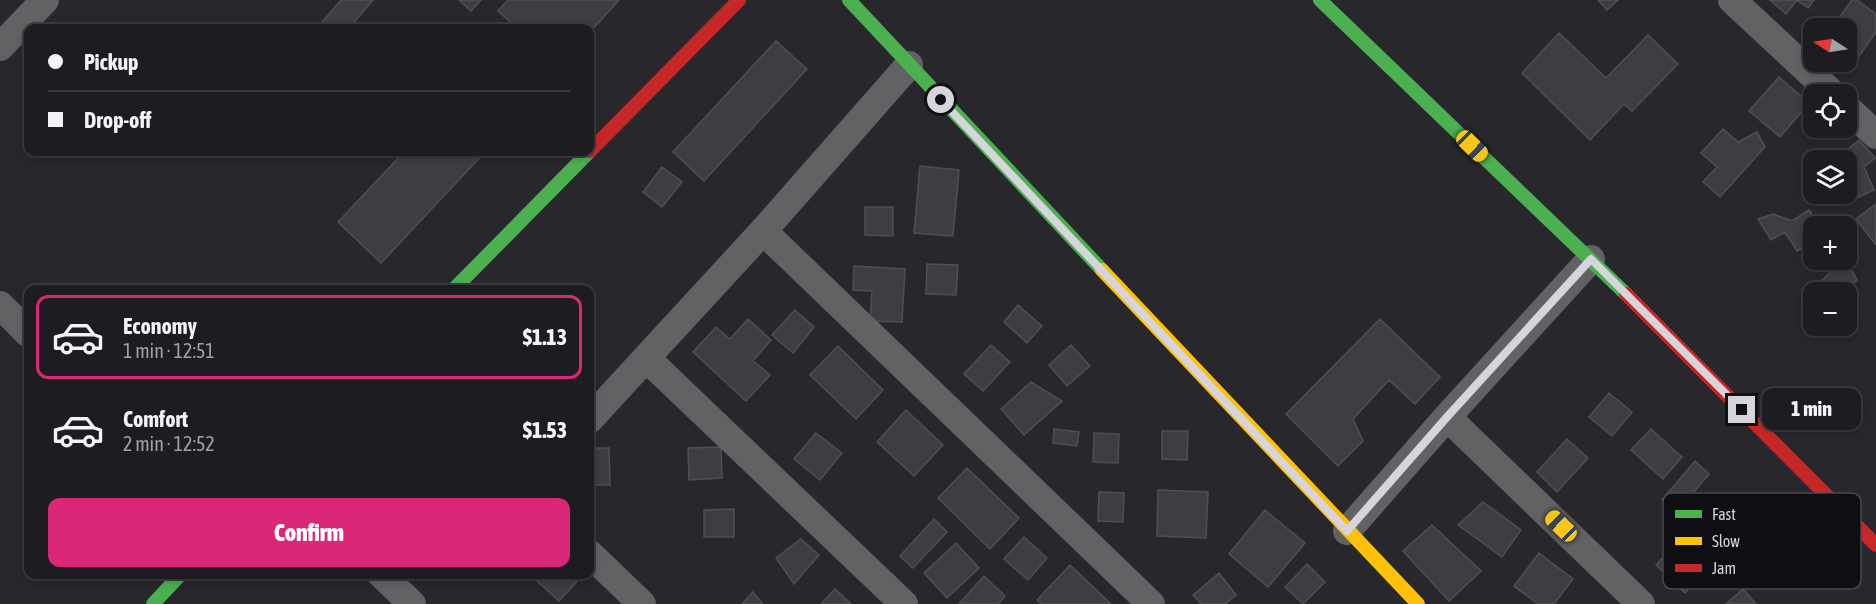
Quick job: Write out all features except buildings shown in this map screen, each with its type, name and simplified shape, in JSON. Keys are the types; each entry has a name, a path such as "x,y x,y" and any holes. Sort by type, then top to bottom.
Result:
{"street":[{"path":"0,48 45,0"},
{"path":"594,146 739,0"},
{"path":"849,0 1418,604"},
{"path":"1320,0 1591,259 1825,493"},
{"path":"1732,0 1822,84"},
{"path":"594,415 763,231 909,65"},
{"path":"1857,117 1876,135"},
{"path":"458,285 584,156"},
{"path":"763,231 1150,604"},
{"path":"1347,531 1591,259"},
{"path":"0,305 24,329"},
{"path":"646,358 904,604"},
{"path":"1447,417 1641,604"},
{"path":"1861,529 1876,544"},
{"path":"594,558 642,604"},
{"path":"153,604 176,579"},
{"path":"386,579 412,604"}],"traffic: fast":[{"path":"849,0 1102,270"},
{"path":"1320,0 1626,294"},
{"path":"458,285 585,156"},
{"path":"153,604 176,579"}],"traffic: slow":[{"path":"1102,270 1418,604"}],"traffic: jam":[{"path":"594,147 739,0"},
{"path":"1626,294 1824,493"},
{"path":"1861,530 1876,545"}],"route":[{"path":"941,100 1347,531 1591,259 1742,410"}]}
